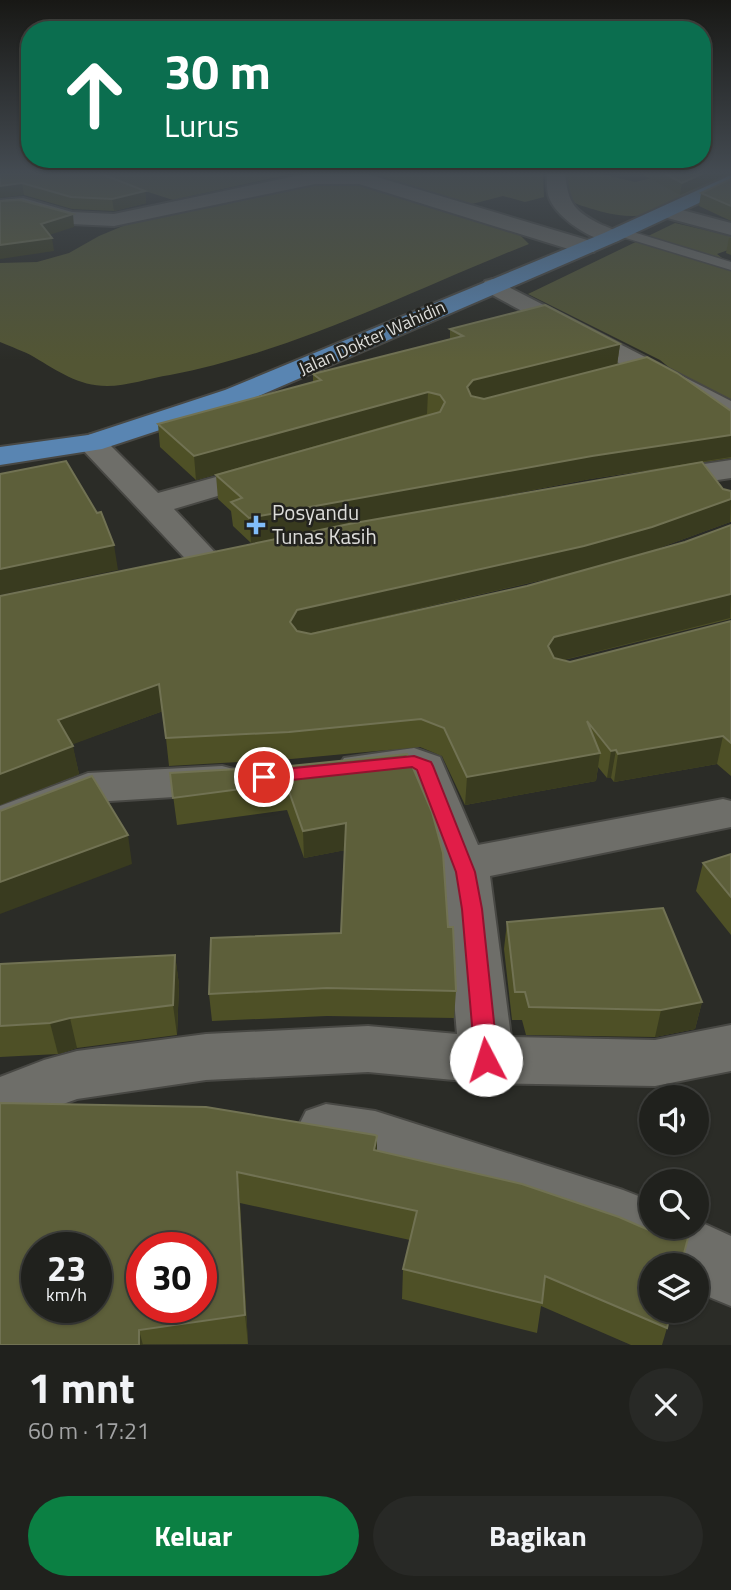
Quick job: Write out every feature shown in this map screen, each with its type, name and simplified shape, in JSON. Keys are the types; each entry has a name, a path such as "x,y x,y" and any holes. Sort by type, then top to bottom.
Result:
{"highway":[{"name":"Jalan Dokter Wahidin","path":"0,456 92,443 235,396 616,235"}],"street":[{"path":"546,235 586,247"},
{"path":"493,286 731,412"},
{"path":"610,377 649,367"},
{"path":"92,443 152,505 223,561 170,572"},
{"path":"152,505 297,464"},
{"path":"629,485 720,479"},
{"path":"319,772 419,763 425,766 447,818 467,882 486,1060"},
{"path":"0,823 88,788 264,777"},
{"path":"467,882 723,814"},
{"path":"0,1104 44,1084 77,1075 206,1056 368,1049 486,1060 655,1063 731,1048"},
{"path":"0,1104 197,1110"},
{"path":"279,1121 375,1137 623,1219 703,1252 731,1275"}],"lane":[{"path":"616,235 731,266"}],"green space":[{"path":"520,235 529,244 352,318 263,351 217,364 107,386 77,381 0,342 0,263 37,262 69,253 99,236"},
{"path":"651,235 731,236 731,249 717,254 731,265 731,403 660,360 528,294"}],"building":[{"path":"0,235 49,235 52,238 0,245"},
{"path":"545,305 620,344 473,380 467,387 471,396 484,399 647,357 677,373 731,411 731,435 592,456 249,518 231,502 242,498 216,475 440,412 445,402 440,395 428,392 194,456 158,424 321,380 313,374 463,336 450,329"},
{"path":"66,461 97,513 101,512 114,545 0,569 0,474"},
{"path":"702,462 723,489 731,491 731,499 652,527 584,546 297,610 290,622 297,631 311,634 527,586 685,542 731,525 731,594 554,637 548,646 554,658 570,662 731,621 731,743 723,736 618,754 616,750 611,751 587,721 600,753 467,777 444,728 421,719 289,732 166,738 159,684 58,720 73,746 0,774 0,596 349,524"},
{"path":"407,754 432,812 443,853 448,927 453,927 456,991 327,988 209,994 211,938 341,933 346,823 303,831 286,783 173,798 170,773 290,766"},
{"path":"92,776 128,835 0,882 0,811"},
{"path":"731,854 731,897 703,863"},
{"path":"663,908 702,1002 661,1010 529,1007 525,992 515,992 507,922"},
{"path":"175,955 173,1005 50,1023 0,1026 0,964"},
{"path":"0,1103 206,1107 375,1135 374,1150 522,1184 639,1226 639,1239 688,1239 684,1253 639,1253 639,1316 545,1276 542,1303 403,1269 417,1211 237,1172 245,1315 217,1319 217,1232 126,1232 126,1323 188,1323 139,1330 139,1345 0,1345"},
{"path":"655,1323 668,1323 667,1328"}],"place":[{"name":"Posyandu Tunas Kasih","path":"256,525"}],"route":[{"path":"264,777 414,761 425,766 466,872 486,1060"}]}
